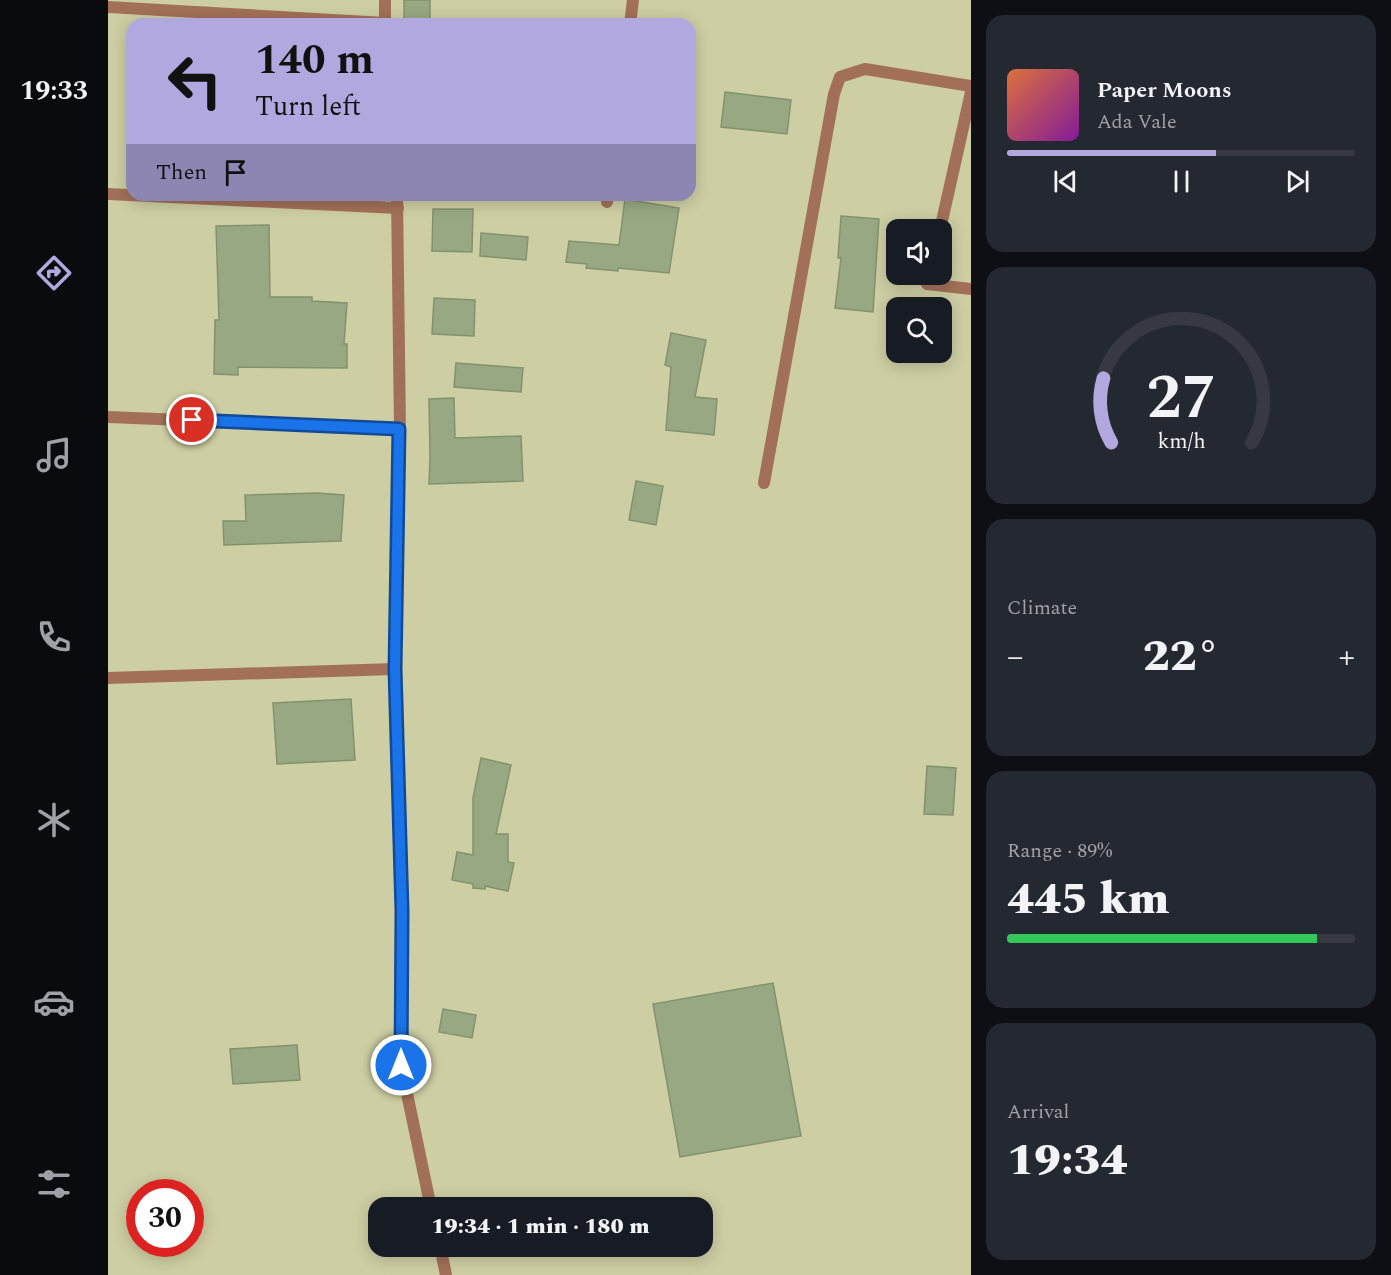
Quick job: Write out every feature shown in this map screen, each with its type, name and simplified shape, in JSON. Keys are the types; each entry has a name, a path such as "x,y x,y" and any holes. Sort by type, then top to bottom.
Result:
{"street":[{"path":"385,0 385,18"},
{"path":"631,18 633,0"},
{"path":"108,7 298,18"},
{"path":"764,483 832,106 840,78 865,69 971,87"},
{"path":"942,219 971,92"},
{"path":"108,194 126,195"},
{"path":"253,201 398,208"},
{"path":"397,201 399,429 395,669 402,911 401,1065 429,1197"},
{"path":"936,285 971,289"},
{"path":"108,417 399,429"},
{"path":"108,678 395,669"},
{"path":"442,1257 446,1275"}],"building":[{"path":"404,0 430,0 430,18 404,18"},
{"path":"725,92 791,100 787,134 721,127"},
{"path":"625,201 679,208 669,273 618,268 618,271 586,268 587,264 566,262 569,241 619,245"},
{"path":"433,209 473,209 472,252 432,251"},
{"path":"841,216 879,219 873,312 835,308 841,258 838,258"},
{"path":"269,225 270,297 312,297 312,301 347,303 344,344 347,344 347,368 238,367 238,375 214,374 215,320 219,320 216,226"},
{"path":"481,233 528,237 526,260 480,256"},
{"path":"434,298 475,300 474,336 432,334"},
{"path":"671,333 706,340 695,397 717,399 714,435 666,430 671,367 665,365"},
{"path":"456,363 523,368 521,392 454,387"},
{"path":"454,398 455,438 521,436 523,481 429,484 429,399"},
{"path":"636,481 663,486 656,525 629,520"},
{"path":"317,493 344,495 341,541 224,545 223,521 246,521 245,495"},
{"path":"351,699 355,760 277,764 273,703"},
{"path":"481,758 511,765 496,834 508,834 508,862 514,863 508,891 485,886 485,889 473,888 473,884 452,880 457,852 473,855 473,798"},
{"path":"927,766 956,768 953,815 924,814"},
{"path":"773,983 801,1136 680,1157 653,1004"},
{"path":"443,1009 476,1015 472,1038 439,1032"},
{"path":"297,1045 300,1080 233,1084 230,1049"}],"route":[{"path":"192,420 399,429 395,669 402,911 401,1065"}]}
